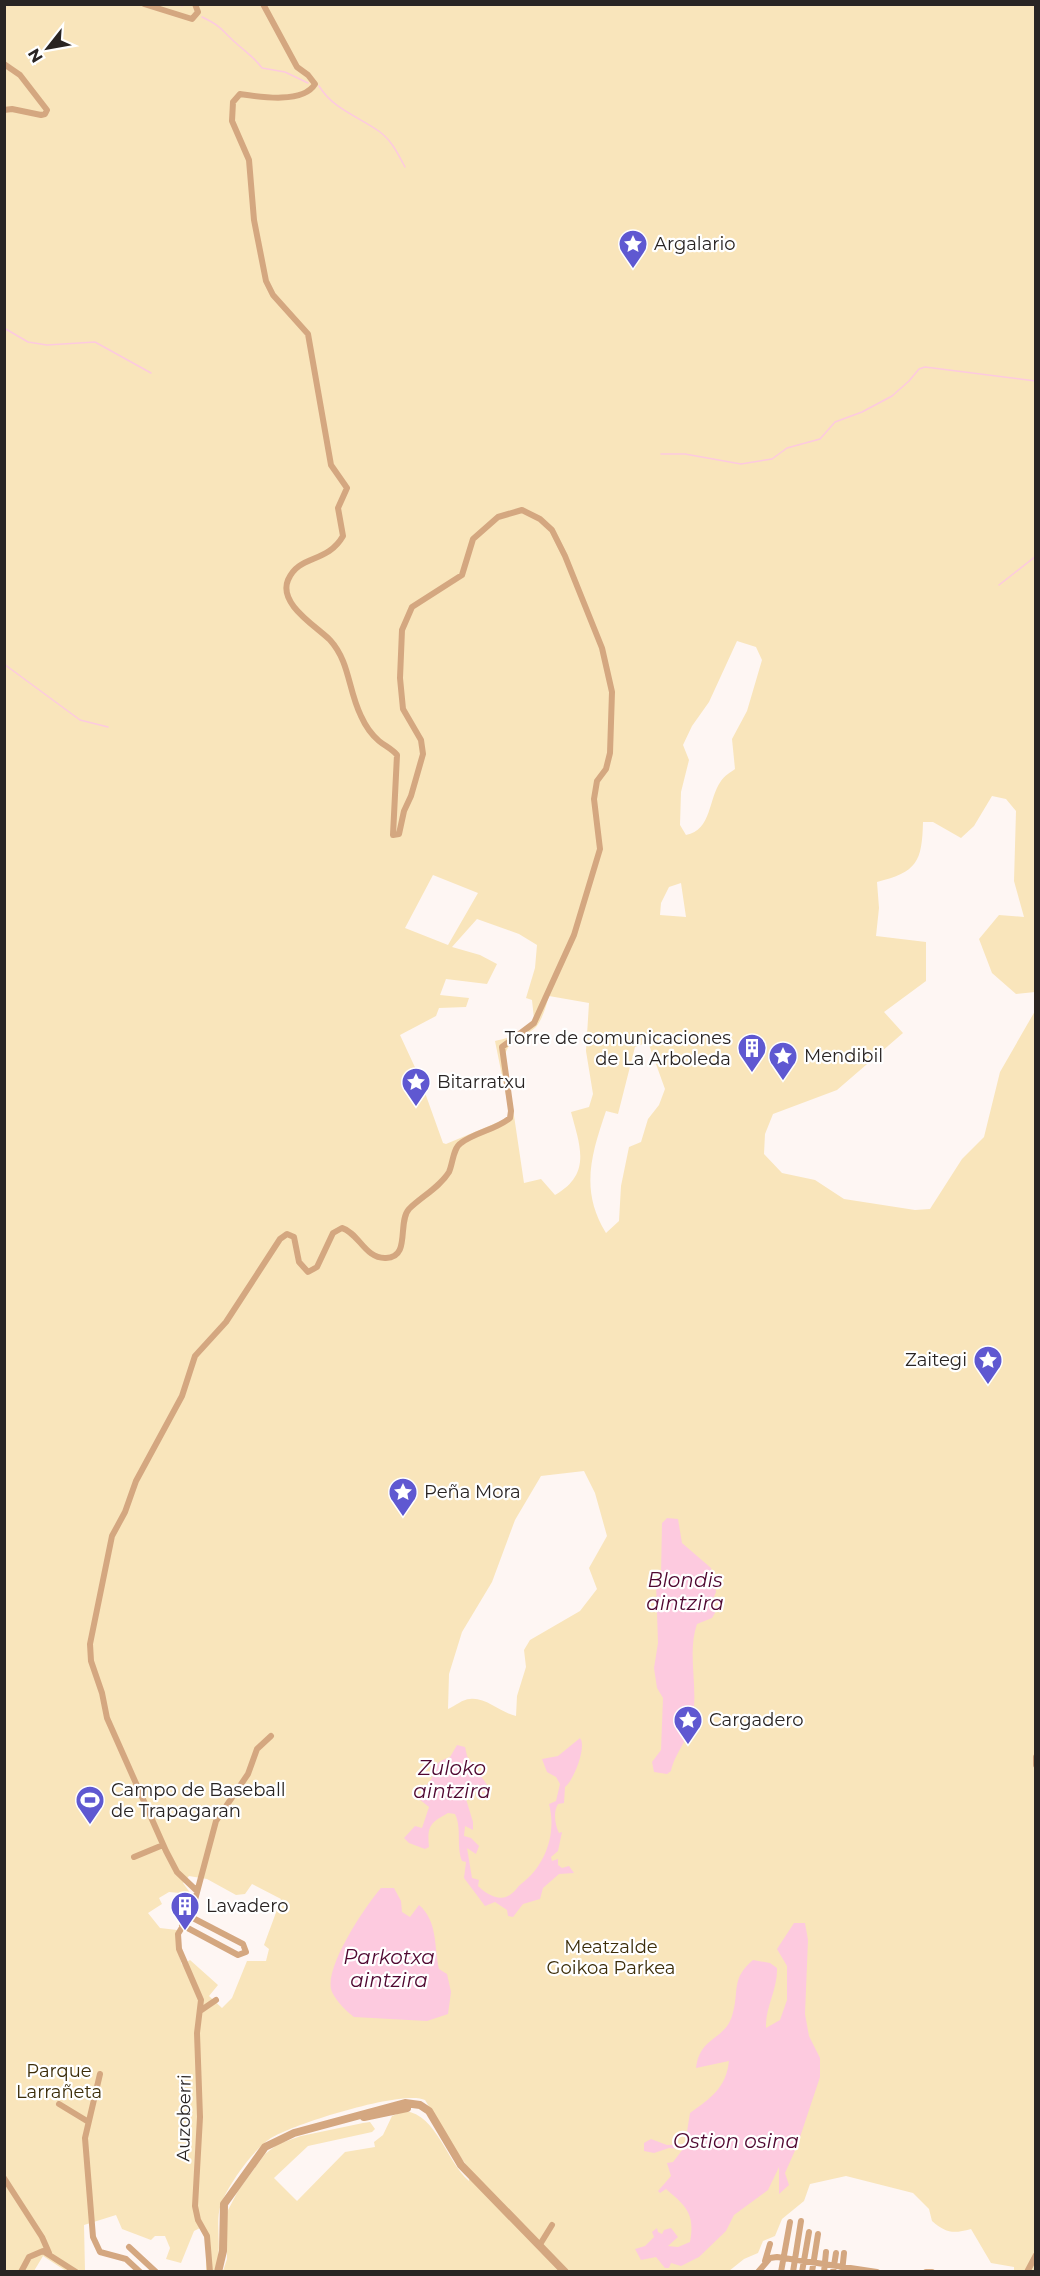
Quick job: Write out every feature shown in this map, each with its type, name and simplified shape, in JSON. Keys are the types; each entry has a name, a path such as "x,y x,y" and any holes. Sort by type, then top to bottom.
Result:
{"street":[{"path":"144,4 192,19 198,12 195,4"},
{"path":"197,1891 177,1872 107,1718 90,1653 108,1552 131,1492 182,1396 195,1356 226,1322 280,1239 287,1234 294,1237 299,1262 308,1272 317,1268 333,1233 342,1228 354,1236 371,1254 387,1258 394,1256 401,1246 407,1211 443,1179 459,1143 510,1118 502,1047 528,1030 538,1014 574,935 600,849 594,799 597,781 606,770 610,753 612,681 602,648 570,565 552,531 540,519 522,510 498,518 473,539 462,575 412,607 402,630 400,678 403,709 421,740 423,754 411,796 404,811 402,828 396,837 392,831 397,791 397,755 378,740 366,725 357,706 346,665 331,641 295,607 287,594 287,582 295,570 302,564 328,555 340,541 343,528 338,508 347,488 331,465 308,334 273,295 266,281 254,220 249,159 232,120 233,102 240,94 288,96 308,91 315,84 297,68 264,4"},
{"path":"4,64 20,75 46,110 45,114 41,115 12,109 4,110"},
{"path":"189,1916 243,1944 246,1952 238,1955 182,1925 189,1916 220,1812 248,1774 256,1749 271,1736"},
{"path":"1035,1756 1035,1765"},
{"path":"134,1857 163,1845"},
{"name":"Auzoberri","path":"182,1925 178,1934 179,1949 197,1989 201,2011 197,2033 201,2078 195,2206 199,2222 207,2236 210,2271"},
{"path":"201,2011 216,2000"},
{"path":"100,2074 87,2121 85,2148 92,2234 100,2252 126,2259 141,2271"},
{"path":"218,2271 223,2251 223,2209 229,2195 265,2147 284,2136 309,2128 405,2103 426,2109 461,2165 565,2271"},
{"path":"59,2104 87,2121"},
{"path":"4,2178 42,2237 49,2253 76,2271"},
{"path":"793,2271 801,2221"},
{"path":"781,2271 790,2222"},
{"path":"538,2246 552,2225"},
{"path":"802,2271 809,2232"},
{"path":"812,2271 818,2234"},
{"path":"758,2271 765,2261 770,2244"},
{"path":"129,2247 156,2271"},
{"path":"825,2268 826,2252"},
{"path":"21,2271 33,2253 49,2253"},
{"path":"833,2268 840,2253 842,2269"},
{"path":"1027,2271 1035,2255"},
{"path":"140,2257 138,2260 141,2271"},
{"path":"765,2261 770,2258 785,2258 813,2262 825,2268 873,2271"},
{"path":"926,2271 932,2271"}],"green space":[{"path":"5,5 1035,5 1035,992 1016,994 992,973 979,939 999,915 1024,917 1014,881 1016,811 1006,799 992,796 974,826 961,838 933,822 923,822 921,847 915,863 901,874 877,882 879,908 876,936 926,942 926,981 884,1012 903,1033 837,1090 773,1114 765,1134 764,1154 782,1173 815,1180 844,1199 915,1210 930,1209 962,1159 984,1137 1000,1072 1035,1011 1035,2271 1014,2271 1014,2267 991,2263 971,2229 954,2232 941,2228 932,2221 929,2209 913,2193 846,2176 810,2184 804,2201 782,2219 775,2236 763,2241 758,2253 744,2259 729,2271 223,2271 227,2259 227,2212 238,2191 265,2154 278,2144 301,2136 363,2123 370,2122 375,2129 372,2132 308,2146 274,2178 297,2201 345,2152 375,2147 374,2142 383,2135 392,2116 405,2111 416,2114 425,2121 469,2181 470,2170 455,2150 425,2100 413,2098 373,2103 324,2117 283,2132 264,2143 244,2166 223,2199 218,2217 218,2253 214,2271 206,2271 206,2241 200,2228 194,2231 181,2263 166,2259 170,2248 165,2236 155,2236 151,2240 122,2229 116,2215 84,2225 85,2271 66,2271 43,2256 34,2271 5,2271","holes":["737,641 756,647 762,660 747,711 732,739 735,769 721,781 701,827 686,835 680,825 681,792 689,760 683,745 692,726 709,702","433,875 478,893 448,945 405,928","681,883 686,917 660,915 661,903 669,887","477,919 519,934 537,945 535,968 526,998 532,1000 534,1019 517,1034 495,1041 509,1110 508,1118 446,1144 443,1143 419,1076 400,1035 436,1016 439,1008 466,1007 469,998 440,995 446,979 487,984 497,964 480,955 452,947","549,996 589,1003 586,1051 593,1094 589,1107 571,1112 580,1148 579,1168 567,1187 555,1195 541,1179 524,1183 505,1055 510,1045 536,1027","648,1042 665,1089 659,1105 648,1119 641,1142 629,1147 621,1186 619,1221 606,1233 593,1202 591,1173 596,1143 606,1111 618,1114 635,1047","584,1471 595,1493 607,1536 589,1568 597,1589 580,1611 530,1640 524,1650 526,1667 517,1696 516,1716 476,1699 465,1700 448,1709 449,1674 462,1632 492,1582 515,1520 541,1476","189,1876 207,1879 236,1895 245,1894 252,1884 281,1899 264,1945 269,1949 266,1961 247,1961 232,1998 222,2008 209,1996 218,1985 190,1960 182,1965 176,1946 177,1930 160,1928 148,1913 162,1904 159,1898 169,1892 191,1894 183,1883"]}],"water":[{"name":"Blondis aintzira","path":"667,1518 678,1519 682,1543 711,1568 716,1592 712,1601 716,1611 712,1618 697,1624 693,1646 693,1716 689,1732 671,1771 667,1774 654,1772 652,1762 661,1750 663,1698 657,1688 654,1668 658,1643 656,1582 661,1576 662,1523"},
{"name":"Zuloko aintzira","path":"580,1738 582,1748 578,1763 572,1778 565,1787 564,1803 558,1804 555,1811 556,1826 559,1833 562,1832 558,1851 551,1857 552,1861 558,1859 558,1865 562,1868 569,1866 574,1873 559,1874 543,1888 540,1899 523,1904 513,1917 508,1916 507,1910 495,1902 485,1906 464,1878 466,1862 462,1861 460,1855 455,1814 448,1813 431,1826 429,1847 425,1849 409,1843 404,1838 415,1826 422,1828 429,1807 419,1799 439,1762 450,1757 457,1745 465,1747 467,1756 490,1789 489,1795 477,1789 470,1791 466,1799 473,1830 465,1826 464,1836 471,1838 479,1846 476,1854 467,1848 472,1878 479,1880 478,1886 485,1892 498,1898 507,1897 537,1868 543,1859 550,1838 549,1804 556,1801 560,1784 556,1777 547,1772 542,1759 558,1756"},
{"name":"Parkotxa aintzira","path":"381,1888 394,1888 401,1901 402,1912 410,1917 419,1905 425,1911 432,1926 439,1969 447,1974 451,1992 448,2014 427,2021 354,2017 332,1992 333,1969 339,1954 356,1923"},
{"name":"Ostion osina","path":"794,1923 805,1923 808,1940 805,2014 809,2036 820,2058 820,2077 797,2146 785,2173 789,2185 779,2194 779,2167 768,2190 734,2215 726,2231 699,2257 681,2266 671,2263 669,2268 665,2268 656,2257 641,2260 635,2249 645,2246 654,2237 652,2232 657,2228 662,2234 664,2230 671,2228 678,2237 668,2246 678,2247 690,2242 691,2232 690,2218 684,2206 666,2189 660,2193 658,2191 671,2176 667,2163 673,2162 683,2149 669,2148 654,2153 644,2151 644,2143 651,2139 667,2145 685,2144 690,2113 711,2097 721,2085 729,2061 696,2068 698,2058 707,2044 728,2024 732,2016 738,1980 753,1960 770,1963 777,1968 766,2028 780,2020 787,2000 787,1966 777,1949"}],"waterway":[{"path":"202,17 214,23 262,68 285,72 308,83"},
{"path":"319,86 339,107 372,126 388,139 405,167"},
{"path":"4,328 28,342 47,345 95,342 151,373"},
{"path":"661,454 685,454 741,464 772,459 787,448 820,439 835,422 862,412 892,396 919,369 925,367 1036,381"},
{"path":"999,585 1036,556"},
{"path":"4,664 80,720 108,727"}],"place":[{"name":"Argalario","path":"633,270"},
{"name":"Torre de comunicaciones de La Arboleda","path":"752,1074"},
{"name":"Mendibil","path":"783,1082"},
{"name":"Bitarratxu","path":"416,1108"},
{"name":"Zaitegi","path":"988,1386"},
{"name":"Peña Mora","path":"403,1518"},
{"name":"Cargadero","path":"688,1746"},
{"name":"Campo de Baseball de Trapagaran","path":"90,1826"},
{"name":"Lavadero","path":"185,1932"}],"park label":[{"name":"Meatzalde Goikoa Parkea","path":"611,1957"},
{"name":"Parque Larrañeta","path":"59,2081"}]}
